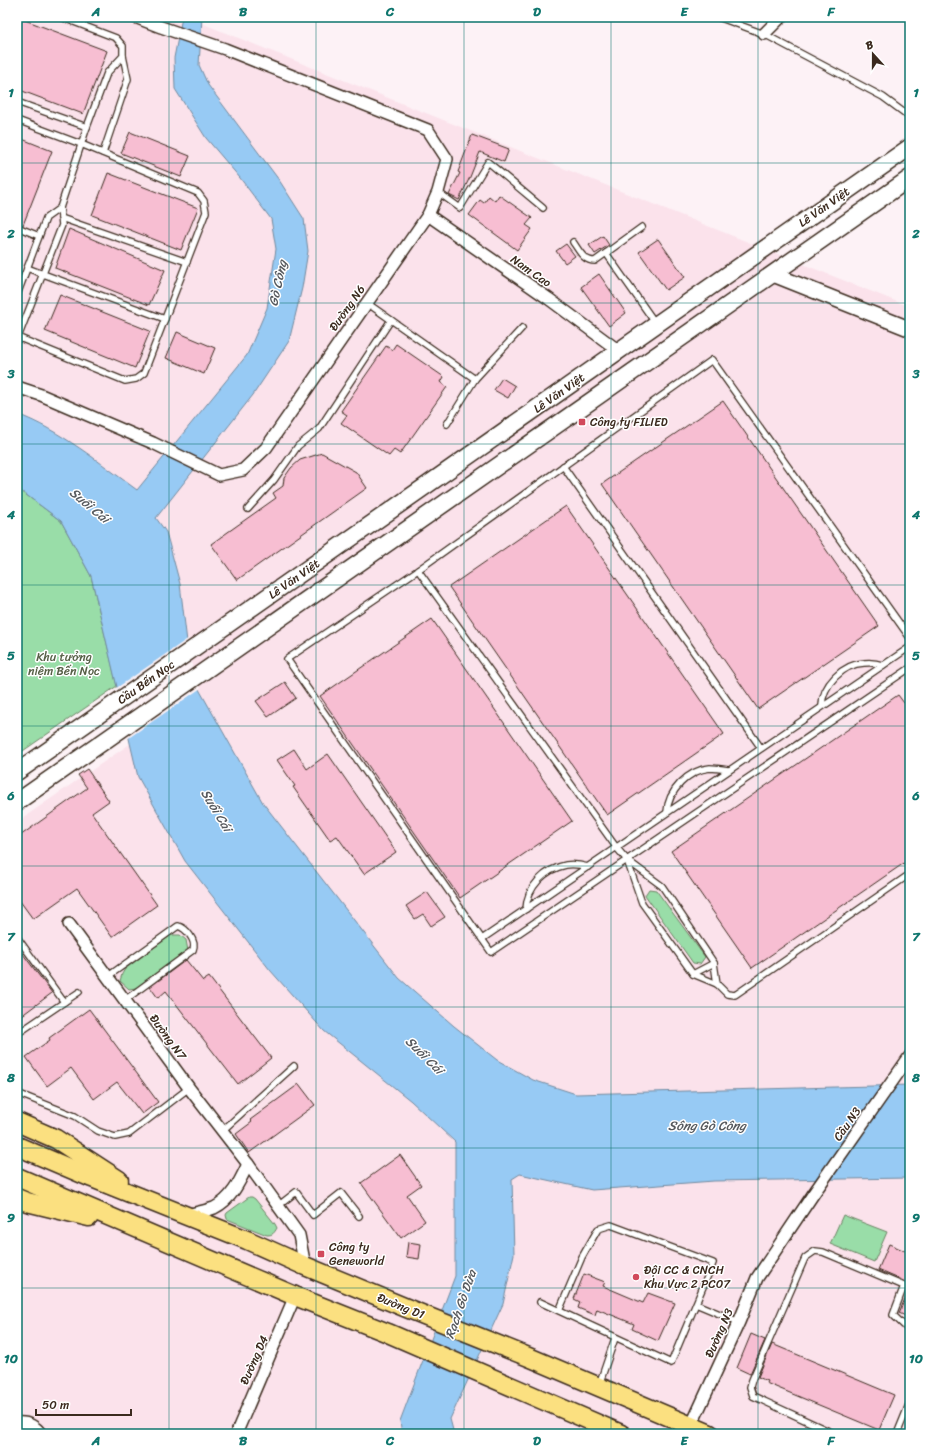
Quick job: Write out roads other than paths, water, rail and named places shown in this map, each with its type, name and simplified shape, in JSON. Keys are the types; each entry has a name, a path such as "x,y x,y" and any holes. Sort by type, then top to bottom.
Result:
{"main road":[{"name":"Lê Văn Việt","path":"208,638 910,147"},
{"name":"Lê Văn Việt","path":"222,659 910,178"},
{"path":"618,351 642,365"},
{"name":"Cầu Bến Nọc","path":"17,772 208,638"},
{"name":"Cầu Bến Nọc","path":"17,802 222,659"},
{"path":"17,1122 56,1139 150,1200"},
{"name":"Đường D1","path":"17,1146 92,1178 247,1240 409,1309 531,1358 710,1434"},
{"path":"17,1177 359,1322 386,1338 512,1393 595,1434"},
{"path":"17,1198 27,1202 140,1230"},
{"path":"512,1393 620,1434"}],"street":[{"name":"Đường N6","path":"17,387 153,443 219,475 243,470 266,448 428,215 438,192 447,159 428,130 225,49 161,28 135,17"},
{"path":"764,34 781,17"},
{"name":"Nam Cao","path":"428,215 549,299 618,351"},
{"path":"772,274 910,330"},
{"name":"Đường N7","path":"69,924 189,1088 248,1164 299,1235 305,1266"},
{"name":"Cầu N3","path":"814,1194 910,1056"},
{"path":"185,1216 214,1208 228,1198 248,1164"},
{"name":"Đường N3","path":"691,1426 739,1322 757,1278 814,1194"},
{"name":"Đường D4","path":"236,1434 295,1296"},
{"path":"17,1423 28,1424 34,1427 40,1434"}],"lane":[{"path":"61,17 116,38 123,46 123,56 128,79 103,153"},
{"path":"718,17 764,34 883,97 910,117"},
{"path":"17,120 81,144 198,194 204,201 206,212 187,262 144,373 136,379 126,381 17,338 62,225 60,208 81,144 107,73 123,56"},
{"path":"17,102 87,128"},
{"path":"438,192 460,208 488,162 543,208"},
{"path":"17,295 46,218 60,208"},
{"path":"61,218 187,262"},
{"path":"17,227 40,236"},
{"path":"573,242 584,258 588,260 595,260 642,227"},
{"path":"606,253 656,325"},
{"path":"27,268 165,319"},
{"path":"367,303 475,379"},
{"path":"248,509 274,480 298,446 319,429 391,320"},
{"path":"447,424 475,379 522,328"},
{"path":"910,638 712,360 418,570 287,659 491,952 910,668"},
{"path":"563,466 761,748"},
{"path":"418,570 616,847 627,860 662,886 714,963 717,984"},
{"path":"482,939 910,647"},
{"path":"822,706 822,700 826,690 834,678 844,670 863,663 883,665"},
{"path":"667,812 671,796 680,784 689,776 708,768 729,770"},
{"path":"627,860 642,903 694,974 717,984 727,994 735,995 910,874"},
{"path":"526,909 526,902 530,892 538,880 548,872 567,865 588,867"},
{"path":"107,977 178,926 183,927 194,945 193,950 125,1000"},
{"path":"17,937 64,1002"},
{"path":"694,974 714,963"},
{"path":"17,1034 79,992"},
{"path":"222,1131 294,1066"},
{"path":"17,1093 75,1116 98,1131 115,1136 130,1134 189,1088"},
{"path":"278,1206 296,1192 314,1215 341,1193 359,1216"},
{"path":"540,1302 615,1338 671,1363 713,1263 611,1225 598,1229 582,1256 559,1311"},
{"path":"835,1434 753,1396 750,1387 806,1258 815,1251 823,1252 904,1286 893,1315 910,1331"},
{"path":"696,1304 739,1322"},
{"path":"598,1387 615,1338"},
{"path":"897,1434 910,1402"}],"water":[{"path":"182,17 202,17 199,65 208,85 279,180 304,219 308,251 302,288 289,341 253,395 156,518 166,532 180,584 191,675 263,803 399,978 454,1026 497,1060 533,1080 576,1094 910,1085 910,1178 714,1181 592,1190 520,1174 512,1179 514,1254 503,1304 450,1419 454,1434 402,1434 400,1421 455,1276 455,1142 411,1101 324,1031 270,970 185,861 138,777 91,576 61,521 17,488 17,414 64,438 137,490 247,355 267,308 276,249 271,219 240,178 206,138 175,89 174,58"}],"place":[{"name":"Công ty FILIED","path":"582,422"},
{"name":"Công ty Geneworld","path":"321,1254"},
{"name":"Đội CC & CNCH Khu Vực 2 PC07","path":"636,1277"}],"water label":[{"name":"Gò Công","path":"277,283"},
{"name":"Suối Cái","path":"90,505"},
{"name":"Suối Cái","path":"217,810"},
{"name":"Suối Cái","path":"425,1055"},
{"name":"Sông Gò Công","path":"707,1125"},
{"name":"Rạch Gò Dừa","path":"460,1304"}],"park label":[{"name":"Khu tưởng niệm Bến Nọc","path":"64,664"}]}
